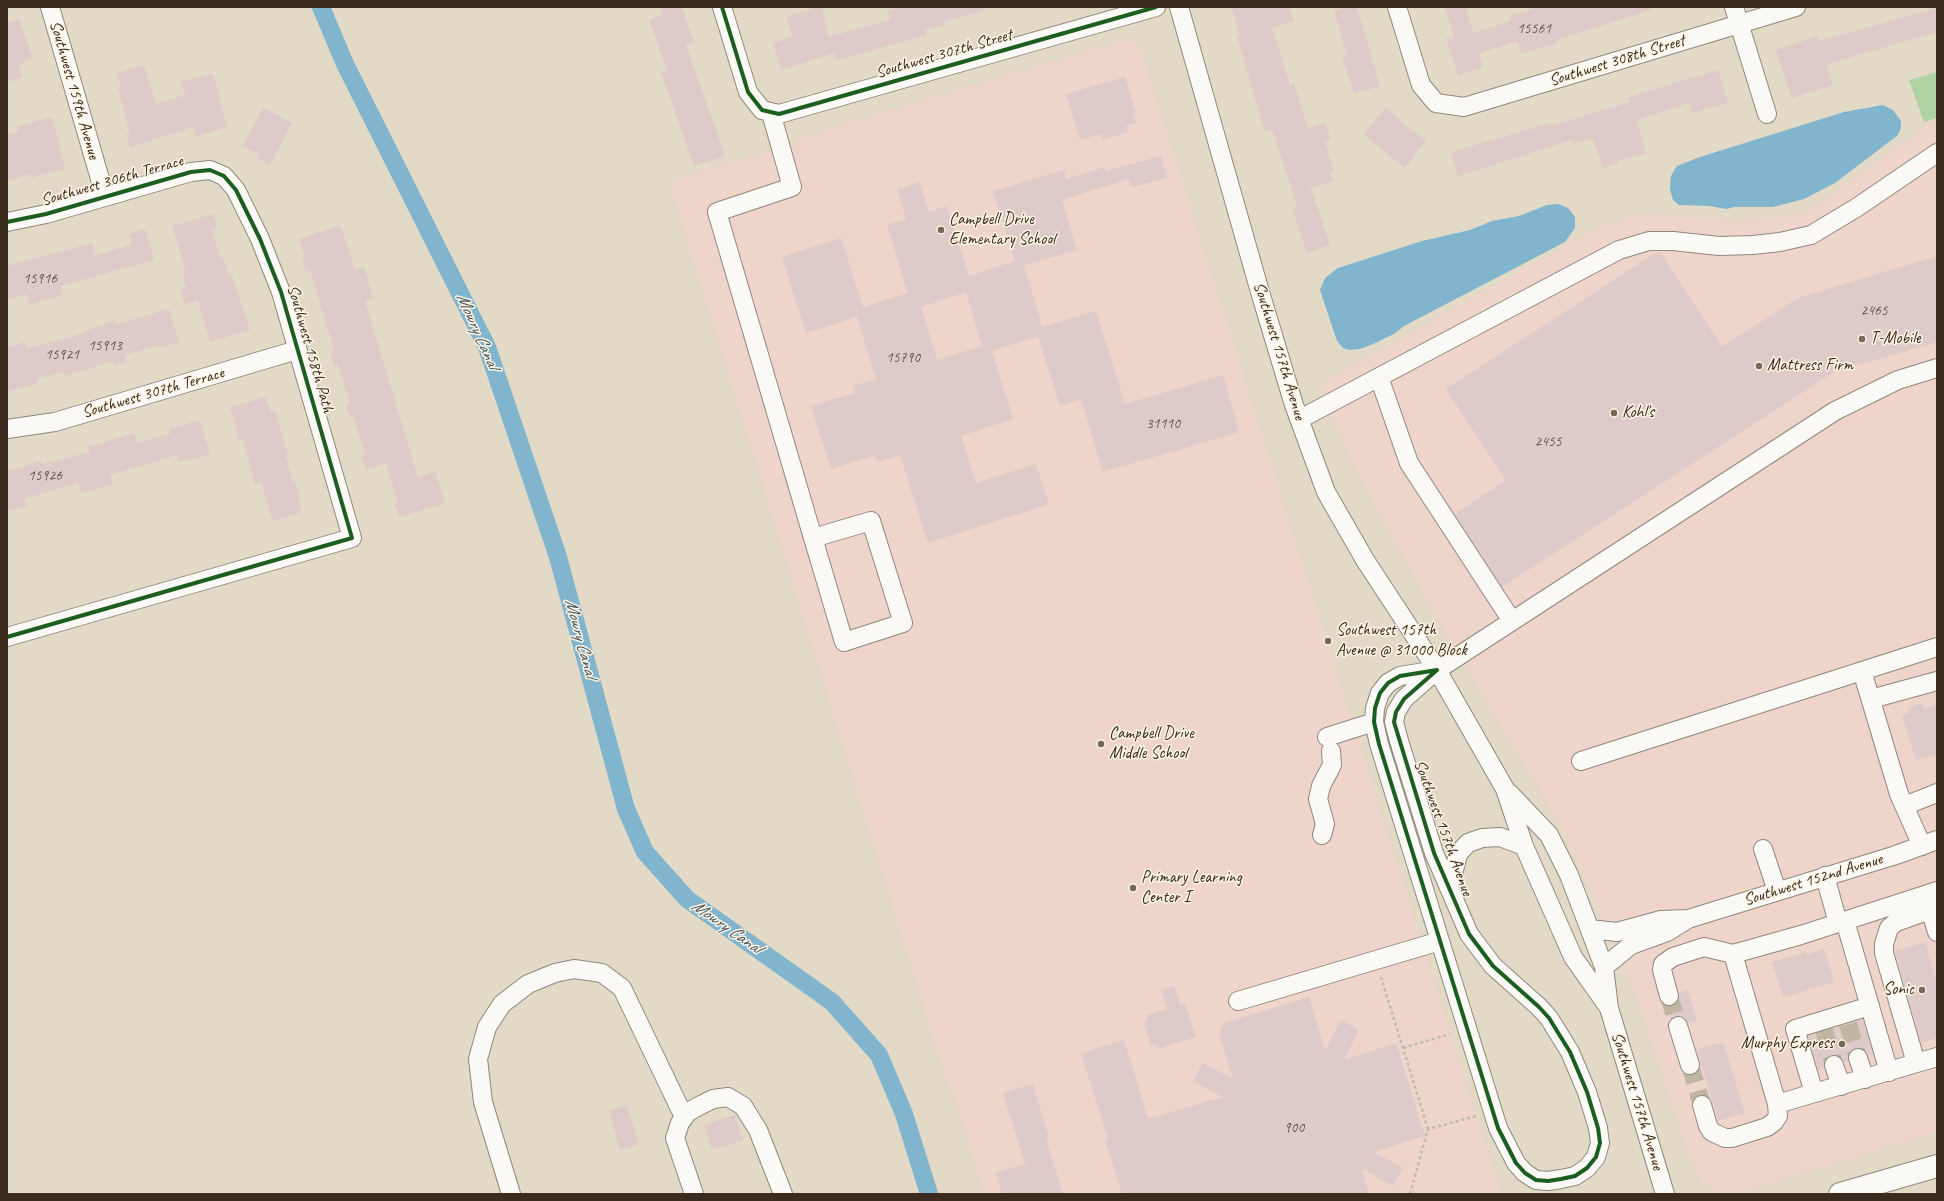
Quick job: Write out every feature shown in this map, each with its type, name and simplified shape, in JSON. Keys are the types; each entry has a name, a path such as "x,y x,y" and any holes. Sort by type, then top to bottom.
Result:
{"main road":[{"path":"1840,1194 1937,1166"}],"street":[{"name":"Southwest 159th Avenue","path":"50,7 105,196"},
{"path":"722,7 748,92 762,110 771,113 792,187 717,212 813,538 844,642 903,623 871,521 813,538"},
{"name":"Southwest 307th Street","path":"771,113 778,114 790,111 1156,7"},
{"name":"Southwest 157th Avenue","path":"1180,7 1260,292 1300,419 1326,492 1365,560 1438,670 1505,789 1524,846 1574,957 1609,1008"},
{"name":"Southwest 308th Street","path":"1398,7 1421,85 1436,103 1464,107 1737,15 1796,7"},
{"path":"1737,15 1767,114"},
{"path":"1300,419 1619,250 1649,241 1673,241 1719,246 1753,245 1780,242 1812,234 1856,208 1937,153"},
{"name":"Southwest 306th Terrace","path":"7,222 46,214 191,172 210,170 224,176"},
{"name":"Southwest 158th Path","path":"7,637 352,538 281,292 260,239 236,190 224,176"},
{"name":"Southwest 307th Terrace","path":"7,429 55,422 297,350"},
{"path":"1438,670 1840,408 1898,380 1937,368"},
{"path":"1379,377 1409,463 1512,621"},
{"path":"1581,761 1937,647"},
{"name":"Southwest 157th Avenue","path":"1438,670 1404,699 1396,712 1394,722 1434,852 1450,886 1463,922 1479,948 1493,966 1539,1007 1549,1018 1563,1039 1580,1072 1596,1121 1600,1143 1596,1157 1587,1168 1575,1176 1548,1181 1536,1180 1525,1173 1516,1163 1507,1148 1498,1128 1379,744 1374,722 1375,708 1380,693 1388,683 1400,676 1438,670"},
{"path":"1862,671 1899,794 1904,806 1930,843"},
{"path":"1870,699 1937,681"},
{"path":"1322,835 1325,824 1318,799 1321,786 1332,765 1329,744 1374,722"},
{"name":"Southwest 157th Avenue","path":"1505,789 1549,835 1569,875 1604,967 1609,1008 1665,1194"},
{"path":"1904,806 1937,793"},
{"name":"Southwest 157th Avenue","path":"1450,886 1458,854 1468,843 1482,838 1500,837 1524,846"},
{"name":"Southwest 152nd Avenue","path":"1604,967 1631,945 1667,932 1688,919 1930,843"},
{"path":"1763,849 1777,891"},
{"path":"1825,876 1870,1006 1890,1072"},
{"path":"1669,996 1662,970 1663,964 1667,960 1704,947 1733,954 1931,898"},
{"path":"1931,898 1937,932"},
{"path":"1916,1063 1884,953 1884,944 1889,928 1931,898"},
{"name":"Southwest 152nd Avenue","path":"1590,929 1617,932 1661,920 1688,919"},
{"path":"1238,1001 1440,941"},
{"path":"1702,1104 1708,1126 1717,1136 1732,1138 1767,1127 1774,1122 1778,1116 1777,1104 1733,954"},
{"path":"511,1194 483,1102 478,1059 487,1027 502,1004 528,984 555,973 574,970 602,973 622,988 684,1117"},
{"path":"1814,1093 1795,1029 1822,1026 1846,1019 1870,1006"},
{"path":"1678,1026 1690,1065"},
{"path":"1777,1104 1937,1057"},
{"path":"1858,1058 1865,1079"},
{"path":"1834,1065 1841,1086"},
{"path":"694,1194 675,1138 680,1123 688,1112 713,1099 728,1098 743,1106 758,1130 783,1194"}],"path":[{"path":"1379,970 1428,1130 1410,1194"},
{"path":"1403,1048 1453,1033"},
{"path":"1428,1130 1478,1115"}],"shaded area":[{"name":"Campbell Drive Middle School","path":"1125,40 1134,42 1141,50 1501,1194 984,1194 955,1098 943,1069 669,181 793,144 800,139 815,133"},
{"path":"1937,121 1937,1132 1737,1194 1724,1194 1701,1182 1686,1144 1633,987 1564,831 1446,634 1353,463 1320,384 1602,225 1640,214 1746,221 1806,213 1929,124"}],"green space":[{"path":"1937,72 1937,118 1924,122 1909,80"}],"water":[{"path":"1883,105 1893,110 1901,121 1901,128 1898,135 1835,183 1804,199 1773,207 1735,207 1726,209 1709,206 1679,205 1673,200 1670,189 1671,176 1677,166 1700,157 1844,112"},
{"path":"1558,204 1568,208 1575,217 1575,228 1565,242 1404,326 1394,334 1373,344 1360,349 1349,350 1343,348 1337,341 1320,290 1325,278 1338,268 1422,241 1470,230 1492,221 1519,216 1547,205"}],"building":[{"path":"660,7 682,7 694,42 686,45 725,156 694,166 661,72 667,70 649,20 662,15"},
{"path":"817,7 822,7 828,37 891,20 888,11 901,7 983,7 984,10 944,22 945,25 925,30 927,35 836,60 834,53 781,70 773,43 793,37 786,17"},
{"path":"1231,7 1289,7 1294,21 1272,28 1290,84 1294,83 1308,128 1325,122 1331,140 1325,142 1334,172 1331,173 1333,181 1311,188 1330,245 1307,253 1293,210 1297,209 1295,199 1272,129 1265,132 1237,37 1240,36"},
{"path":"1345,7 1357,7 1380,86 1354,94 1342,57 1347,56 1334,11"},
{"path":"1445,7 1466,7 1473,33 1511,21 1510,16 1540,7 1650,7 1651,10 1556,40 1557,43 1521,54 1517,41 1478,54 1483,67 1458,75 1446,38 1454,36"},
{"path":"1937,8 1937,32 1827,64 1833,85 1792,98 1776,50 1818,36 1819,41"},
{"path":"19,19 33,59 19,64 23,77 7,82 7,23"},
{"path":"144,65 156,104 185,95 181,82 213,73 227,127 196,137 193,127 130,147 126,134 130,133 118,88 121,88 117,73"},
{"path":"1718,70 1728,103 1692,113 1689,103 1637,120 1646,153 1617,161 1618,163 1603,168 1593,138 1573,144 1572,140 1458,176 1451,152 1551,123 1551,126 1630,102 1629,97"},
{"path":"1125,77 1136,114 1133,115 1136,123 1126,126 1128,132 1102,140 1101,134 1080,140 1066,94"},
{"path":"263,108 292,123 270,165 257,158 258,154 243,146"},
{"path":"1385,108 1426,141 1405,168 1364,135"},
{"path":"52,117 65,169 31,178 30,174 7,181 7,135 19,132 18,126"},
{"path":"1161,156 1167,178 1132,187 1129,179 1062,200 1077,250 1024,265 1042,327 1096,311 1125,404 1223,375 1239,432 1103,472 1081,399 1060,406 1038,336 992,351 1013,419 961,436 976,483 1036,464 1049,504 928,543 900,455 877,462 875,455 831,469 811,406 855,393 853,386 876,379 857,317 806,333 782,257 841,238 863,307 908,293 887,225 906,219 897,189 920,182 929,212 947,206 969,276 1015,261 993,191 1064,170 1066,179 1105,167 1106,171","holes":["966,292 982,346 937,360 921,307"]},
{"path":"213,214 217,227 212,229 220,258 223,257 229,276 232,275 250,330 210,342 198,300 184,304 180,289 186,288 183,278 185,277 183,269 185,268 172,226"},
{"path":"340,225 355,269 364,267 373,298 365,301 418,477 435,471 445,503 399,517 394,503 398,502 386,463 366,469 361,455 365,454 353,416 350,417 346,405 350,404 338,364 334,365 330,352 334,350 310,270 306,271 302,258 305,257 299,239"},
{"path":"145,229 154,260 60,286 63,295 29,305 26,294 7,300 7,266 92,243 95,256 132,244 129,234"},
{"path":"1657,252 1660,252 1722,347 1798,298 1937,256 1937,342 1834,372 1502,587 1455,514 1506,480 1446,389"},
{"path":"169,309 179,342 161,347 161,345 125,355 127,362 114,366 113,361 65,376 63,372 37,379 38,383 7,392 7,347 25,342 28,349 84,333 84,331 105,325 104,323 115,320 116,324"},
{"path":"266,397 271,412 275,411 288,454 285,454 293,482 295,482 300,498 298,499 302,512 273,521 261,483 255,484 243,439 239,440 230,407"},
{"path":"200,420 210,454 179,462 177,455 110,475 113,484 81,493 78,483 24,499 27,506 7,511 7,471 42,461 42,464 90,452 88,447 134,433 137,443 171,433 169,429"},
{"path":"1922,703 1924,709 1937,704 1937,754 1916,760 1902,716 1909,713 1908,708"},
{"name":"Sonic","path":"1925,942 1937,983 1937,1038 1921,1043 1895,951"},
{"path":"1824,949 1834,982 1783,997 1772,962 1805,952 1806,955"},
{"path":"1174,986 1180,1005 1185,1003 1196,1037 1157,1049 1156,1044 1151,1046 1144,1022 1148,1021 1147,1015 1167,1009 1161,990"},
{"path":"1688,990 1697,1021 1688,1023 1685,1018 1680,1016 1670,1019 1666,1006 1676,1004 1679,999 1679,993"},
{"path":"1309,997 1325,1051 1341,1020 1359,1030 1344,1060 1396,1043 1425,1136 1374,1152 1403,1168 1393,1186 1362,1169 1369,1194 1122,1194 1105,1140 1108,1139 1081,1053 1124,1040 1148,1119 1223,1097 1193,1081 1203,1063 1233,1079 1219,1033 1224,1023"},
{"name":"Murphy Express","path":"1863,1019 1873,1054 1868,1055 1865,1050 1855,1048 1850,1051 1848,1061 1844,1062 1841,1057 1831,1055 1826,1058 1824,1068 1818,1070 1808,1036"},
{"path":"1723,1042 1745,1113 1718,1121 1697,1049"},
{"path":"1033,1084 1049,1138 1046,1139 1063,1194 1002,1194 996,1173 1025,1164 1003,1093"},
{"path":"627,1105 639,1144 620,1150 609,1111"},
{"path":"735,1115 743,1140 712,1150 704,1125"}],"waterway":[{"name":"Mowry Canal","path":"321,7 345,64 487,347 558,557 626,809 645,852 687,899 832,1002 879,1055 904,1114 929,1194"}],"tunnel":[{"path":"1669,996 1678,1026"},
{"path":"1848,1024 1858,1058"},
{"path":"1824,1030 1834,1065"},
{"path":"1690,1065 1702,1105"}],"cycle path":[{"path":"722,7 748,92 762,110 779,114 1156,7"},
{"path":"7,222 46,214 191,172 210,170 224,176 236,190 260,239 281,292 352,538 7,637"},
{"path":"1437,670 1404,699 1396,712 1394,722 1434,853 1469,934 1493,966 1539,1007 1549,1018 1570,1052 1587,1092 1598,1128 1600,1143 1596,1157 1587,1168 1575,1176 1548,1181 1536,1180 1525,1173 1516,1163 1498,1128 1379,744 1374,722 1375,708 1380,693 1388,683 1400,676 1437,670"}],"place":[{"name":"Campbell Drive Elementary School","path":"941,230"},
{"name":"T-Mobile","path":"1862,339"},
{"name":"Mattress Firm","path":"1759,366"},
{"name":"Kohl's","path":"1614,413"},
{"name":"Southwest 157th Avenue @ 31000 Block","path":"1328,641"},
{"name":"Campbell Drive Middle School","path":"1101,744"},
{"name":"Primary Learning Center I","path":"1133,888"},
{"name":"Sonic","path":"1922,990"},
{"name":"Murphy Express","path":"1842,1044"}]}
